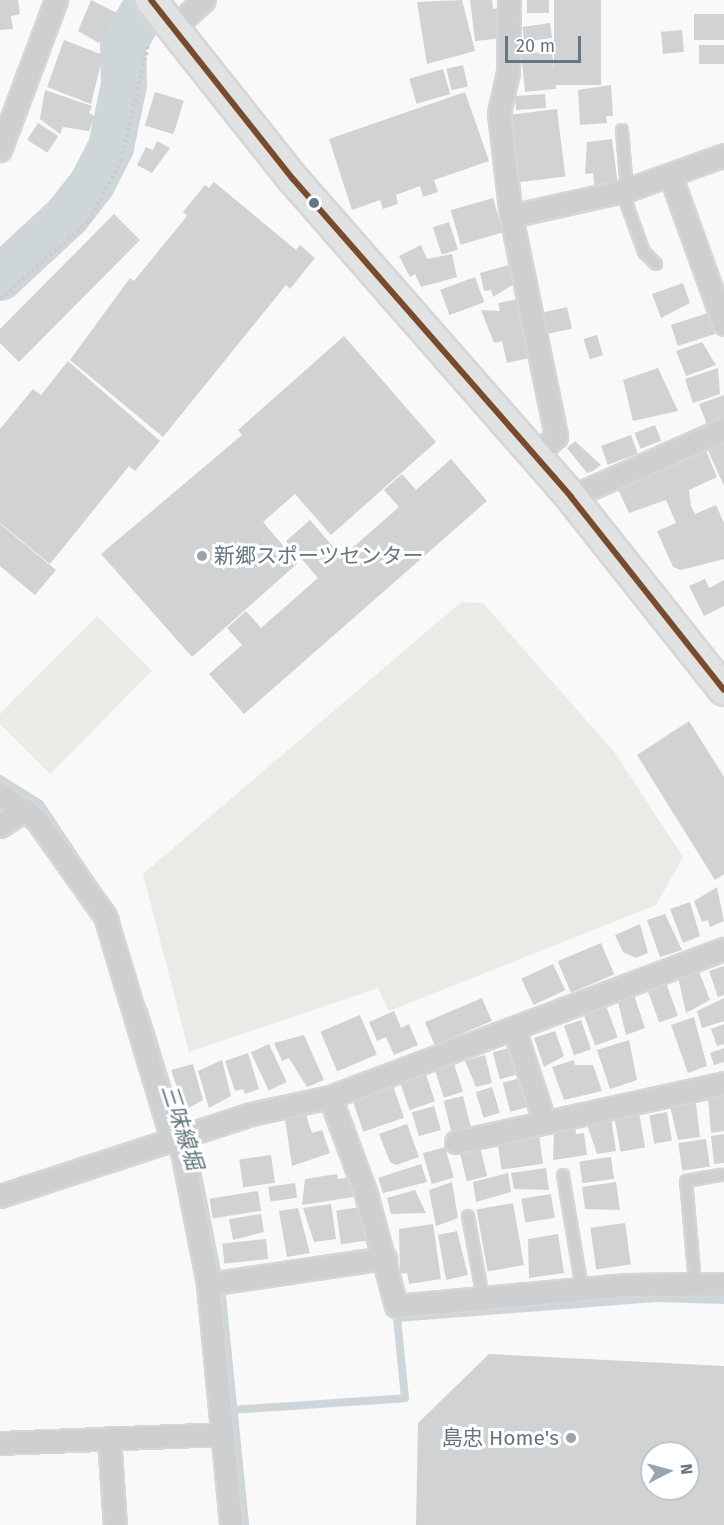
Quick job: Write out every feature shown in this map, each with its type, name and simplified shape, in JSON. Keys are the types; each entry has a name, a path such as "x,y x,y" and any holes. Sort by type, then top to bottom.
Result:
{"street":[{"path":"0,150 56,0"},
{"path":"204,0 163,14 293,179 572,497 724,690"},
{"path":"509,0 508,72 499,113 512,216 556,436 535,456"},
{"path":"512,216 625,191 670,177 724,155"},
{"path":"670,177 724,324"},
{"path":"572,497 724,429"},
{"path":"0,794 25,810 105,916 184,1138 182,1151 208,1284 219,1434 231,1525"},
{"path":"0,826 25,810"},
{"path":"0,1196 184,1138 330,1097 724,950"},
{"path":"514,1029 544,1120"},
{"path":"456,1142 544,1120 724,1083"},
{"path":"330,1097 385,1258 396,1306 582,1289 695,1283 724,1284"},
{"path":"208,1284 385,1258"},
{"path":"0,1443 219,1434"},
{"path":"110,1438 115,1525"}],"lane":[{"path":"622,130 625,191 644,252 656,264"},
{"path":"563,1175 582,1289"},
{"path":"695,1283 686,1181 721,1175"},
{"path":"468,1216 483,1298"}],"path":[{"path":"0,299 88,221 121,160 148,44 163,14"}],"shaded area":[{"path":"461,602 483,603 615,753 683,857 656,905 389,1011 378,988 189,1052 143,874"},
{"path":"97,616 152,671 50,774 0,724 0,714"}],"building":[{"path":"0,0 18,0 20,14 11,16 13,29 0,30"},
{"path":"91,0 117,13 99,43 78,31"},
{"path":"462,0 475,51 427,64 417,2"},
{"path":"470,0 492,0 493,9 500,8 503,38 475,41"},
{"path":"527,0 549,0 549,13 527,13"},
{"path":"554,0 601,0 601,85 554,85"},
{"path":"694,14 724,14 724,40 694,40"},
{"path":"550,23 552,38 524,42 522,27"},
{"path":"682,30 684,52 663,54 661,32"},
{"path":"64,40 103,55 91,104 47,87"},
{"path":"699,45 724,45 724,64 699,64"},
{"path":"552,51 556,89 525,92 521,54"},
{"path":"463,65 468,86 451,90 446,69"},
{"path":"443,69 450,94 417,104 409,79"},
{"path":"611,85 613,116 606,116 607,123 580,125 578,90"},
{"path":"45,90 92,106 89,113 95,116 89,131 63,127 60,134 40,119"},
{"path":"155,92 184,101 173,134 145,125"},
{"path":"465,92 489,161 434,180 438,192 423,197 420,186 396,195 398,204 383,209 380,200 352,210 329,139"},
{"path":"545,94 546,108 516,110 515,96"},
{"path":"557,109 565,176 517,182 508,115"},
{"path":"38,123 58,136 47,153 27,140"},
{"path":"612,139 618,186 595,189 593,173 585,174 587,142"},
{"path":"157,141 170,148 152,173 137,165 146,147 153,150"},
{"path":"214,182 296,250 300,245 315,258 290,289 286,285 163,437 70,360 130,278 134,281 187,216 183,212 205,185 209,188"},
{"path":"493,198 503,233 461,245 451,210"},
{"path":"114,214 140,240 19,362 0,343 0,329"},
{"path":"449,222 458,250 442,255 433,227"},
{"path":"421,245 427,259 452,254 457,277 421,287 415,274 410,277 399,256"},
{"path":"509,265 514,284 493,297 491,290 484,291 480,273"},
{"path":"475,277 484,302 449,315 440,290"},
{"path":"683,283 690,303 661,318 652,294"},
{"path":"517,299 529,358 507,363 502,341 494,343 481,310 500,311 498,303"},
{"path":"567,307 572,328 548,334 543,313"},
{"path":"708,313 715,334 678,346 671,325"},
{"path":"597,335 603,355 590,359 584,339"},
{"path":"344,336 436,442 331,535 295,494 263,522 298,563 192,657 101,554 242,435 238,430"},
{"path":"702,342 716,365 686,376 676,351"},
{"path":"68,361 160,441 135,471 129,466 50,564 0,523 0,429 33,389 41,395"},
{"path":"658,368 678,411 633,421 623,380"},
{"path":"718,368 720,394 693,403 685,379"},
{"path":"724,395 724,421 708,427 699,404"},
{"path":"655,425 661,441 641,449 634,433"},
{"path":"631,435 638,454 608,465 601,446"},
{"path":"724,438 724,486 706,446"},
{"path":"575,441 601,465 587,473 567,448"},
{"path":"704,446 717,477 689,490 691,506 695,514 716,505 724,523 724,559 681,570 673,567 657,531 676,523 666,500 629,513 616,485"},
{"path":"451,459 487,501 244,714 209,674 242,645 227,628 246,611 261,628 318,578 286,541 310,520 342,557 399,507 384,490 402,474 416,490"},
{"path":"0,524 56,570 35,595 0,566"},
{"path":"705,579 709,588 724,580 724,606 704,616 689,586"},
{"path":"689,721 724,777 724,874 715,880 637,755"},
{"path":"717,887 724,921 710,927 708,920 702,922 694,901"},
{"path":"690,902 700,936 683,943 670,909"},
{"path":"665,914 682,950 660,957 647,920"},
{"path":"640,924 648,953 636,958 623,952 615,935"},
{"path":"601,943 614,974 571,993 558,961"},
{"path":"553,964 565,990 534,1005 521,979"},
{"path":"724,966 724,995 718,997 709,971"},
{"path":"698,969 710,1000 686,1013 678,977"},
{"path":"665,980 678,1016 659,1023 646,987"},
{"path":"632,989 645,1028 626,1035 617,998"},
{"path":"482,998 492,1021 435,1045 425,1022"},
{"path":"724,998 724,1021 702,1028 697,1011"},
{"path":"604,1000 618,1038 595,1046 581,1008"},
{"path":"394,1011 401,1028 409,1024 418,1045 394,1055 386,1037 377,1041 369,1022"},
{"path":"360,1015 377,1055 337,1071 320,1032"},
{"path":"694,1017 707,1066 688,1073 671,1025"},
{"path":"581,1020 591,1049 574,1055 564,1026"},
{"path":"724,1024 724,1044 717,1046 711,1029"},
{"path":"555,1031 564,1056 544,1067 534,1038"},
{"path":"304,1035 324,1080 307,1087 289,1058 282,1061 274,1043"},
{"path":"629,1040 637,1080 610,1089 597,1050"},
{"path":"269,1044 287,1082 269,1091 251,1052"},
{"path":"512,1047 519,1074 500,1079 493,1052"},
{"path":"724,1048 724,1062 714,1065 710,1053"},
{"path":"248,1053 259,1089 245,1094 243,1089 235,1091 225,1061"},
{"path":"485,1055 492,1083 476,1087 465,1061"},
{"path":"222,1060 231,1096 209,1108 198,1071"},
{"path":"574,1060 575,1065 593,1065 602,1091 564,1100 552,1067"},
{"path":"193,1064 203,1100 185,1110 171,1070"},
{"path":"454,1064 463,1092 444,1098 435,1070"},
{"path":"424,1069 435,1101 410,1110 398,1078"},
{"path":"520,1078 528,1107 510,1112 503,1083"},
{"path":"391,1080 404,1118 363,1132 350,1094"},
{"path":"492,1087 500,1113 484,1118 476,1092"},
{"path":"695,1095 700,1137 678,1140 669,1102"},
{"path":"463,1096 471,1128 452,1133 444,1101"},
{"path":"724,1096 724,1131 711,1133 708,1098"},
{"path":"434,1106 441,1130 419,1136 412,1112"},
{"path":"638,1107 645,1147 620,1152 613,1111"},
{"path":"610,1111 616,1151 597,1154 585,1119"},
{"path":"305,1112 312,1133 322,1130 330,1153 292,1166 285,1119"},
{"path":"667,1112 672,1141 654,1144 649,1115"},
{"path":"407,1124 419,1157 396,1165 390,1162 379,1134"},
{"path":"575,1125 576,1134 584,1133 587,1155 553,1160 554,1131"},
{"path":"724,1134 724,1163 714,1164 711,1136"},
{"path":"539,1135 543,1164 501,1170 497,1141"},
{"path":"706,1139 710,1167 682,1171 678,1143"},
{"path":"445,1147 454,1178 432,1184 423,1153"},
{"path":"480,1147 487,1176 467,1181 460,1152"},
{"path":"271,1155 275,1183 243,1187 239,1159"},
{"path":"611,1157 614,1179 582,1183 579,1161"},
{"path":"421,1164 427,1182 383,1193 378,1178"},
{"path":"546,1168 549,1190 514,1189 511,1173"},
{"path":"508,1173 511,1192 476,1202 473,1182"},
{"path":"337,1174 338,1179 350,1177 353,1197 302,1205 305,1179"},
{"path":"452,1182 458,1218 436,1226 429,1190"},
{"path":"616,1182 620,1210 585,1209 582,1187"},
{"path":"295,1183 297,1198 270,1202 268,1187"},
{"path":"415,1190 426,1213 391,1214 387,1198"},
{"path":"258,1191 261,1211 213,1218 210,1199"},
{"path":"551,1194 555,1218 525,1222 521,1199"},
{"path":"513,1203 524,1265 488,1271 477,1209"},
{"path":"331,1204 336,1239 314,1242 303,1208"},
{"path":"361,1207 366,1241 341,1244 336,1210"},
{"path":"298,1208 310,1253 287,1257 279,1211"},
{"path":"261,1214 264,1232 233,1240 229,1219"},
{"path":"625,1223 631,1265 596,1269 590,1228"},
{"path":"433,1224 441,1279 409,1284 407,1273 400,1274 399,1229"},
{"path":"457,1231 468,1275 446,1280 438,1235"},
{"path":"558,1234 564,1273 529,1278 528,1239"},
{"path":"266,1239 268,1259 224,1263 222,1244"},
{"name":"島忠 Home's","path":"489,1354 724,1366 724,1525 416,1525 418,1423"}],"waterway":[{"path":"0,278 67,216 92,184 111,147 124,85 123,45 150,0"},
{"name":"三味線堀","path":"0,779 40,804 116,918"},
{"name":"三味線堀","path":"144,1010 180,1127 193,1149 222,1297 245,1525"},
{"path":"231,1410 405,1398 397,1318 655,1298 724,1300"}],"transit line":[{"path":"151,0 293,179 571,497 724,690"}],"place":[{"name":"新郷スポーツセンター","path":"202,556"},
{"name":"島忠 Home's","path":"571,1438"}]}
